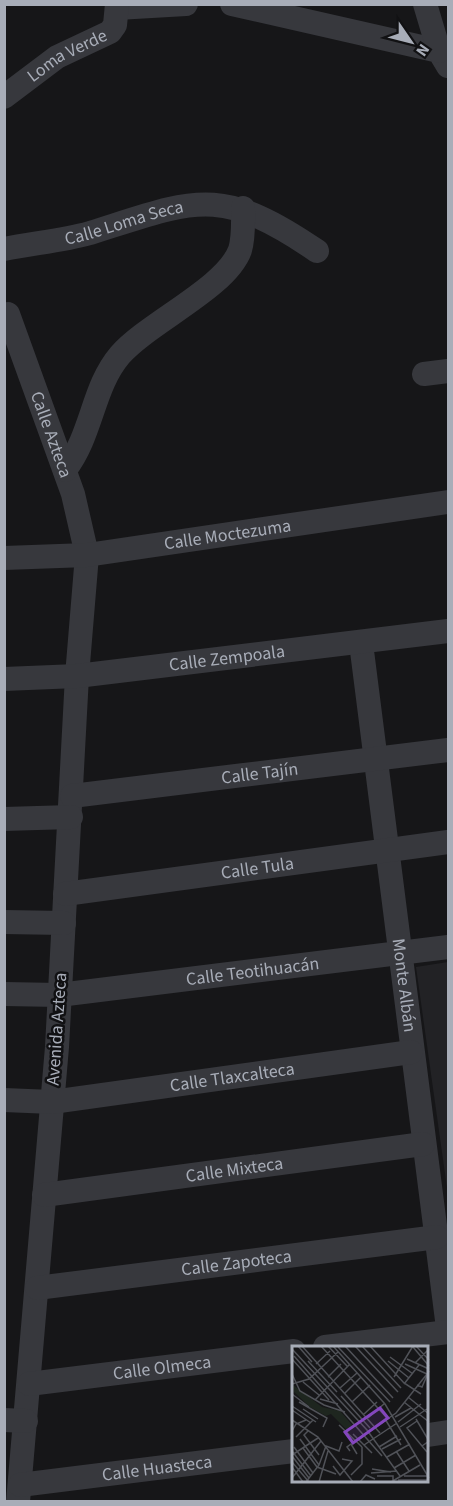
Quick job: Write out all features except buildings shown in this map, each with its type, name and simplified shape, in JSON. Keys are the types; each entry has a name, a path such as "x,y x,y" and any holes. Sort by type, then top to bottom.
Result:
{"street":[{"path":"117,6 186,4"},
{"path":"232,4 444,59"},
{"path":"425,4 444,59"},
{"name":"Loma Verde","path":"4,97 57,57 110,32 115,25 117,6"},
{"name":"Calle Loma Seca","path":"4,249 64,240 186,204 207,203 243,208 282,228 317,251"},
{"path":"65,470 82,444 101,387 121,354 150,328 221,275 237,257 242,240 243,208"},
{"name":"Calle Azteca","path":"8,314 65,470 87,555"},
{"path":"424,374 448,371"},
{"name":"Calle Moctezuma","path":"4,558 87,555 448,501"},
{"name":"Avenida Azteca","path":"19,1493 15,1420 29,1384 37,1288 52,1102 77,676 87,555"},
{"name":"Calle Zempoala","path":"4,679 77,676 448,631"},
{"name":"Monte Albán","path":"361,643 448,1330"},
{"name":"Calle Tajín","path":"4,819 71,806 448,750"},
{"name":"Calle Tula","path":"65,894 448,842"},
{"path":"4,922 64,923"},
{"name":"Calle Teotihuacán","path":"4,994 59,995 448,948"},
{"name":"Calle Tlaxcalteca","path":"4,1100 52,1102 411,1052"},
{"name":"Calle Mixteca","path":"44,1196 423,1144"},
{"name":"Calle Zapoteca","path":"37,1288 437,1238"},
{"path":"332,1346 448,1330"},
{"name":"Calle Olmeca","path":"29,1384 292,1351"},
{"path":"429,1435 448,1432"},
{"name":"Calle Huasteca","path":"19,1493 292,1451"}],"shaded area":[{"path":"448,962 448,1195 416,967"}]}
